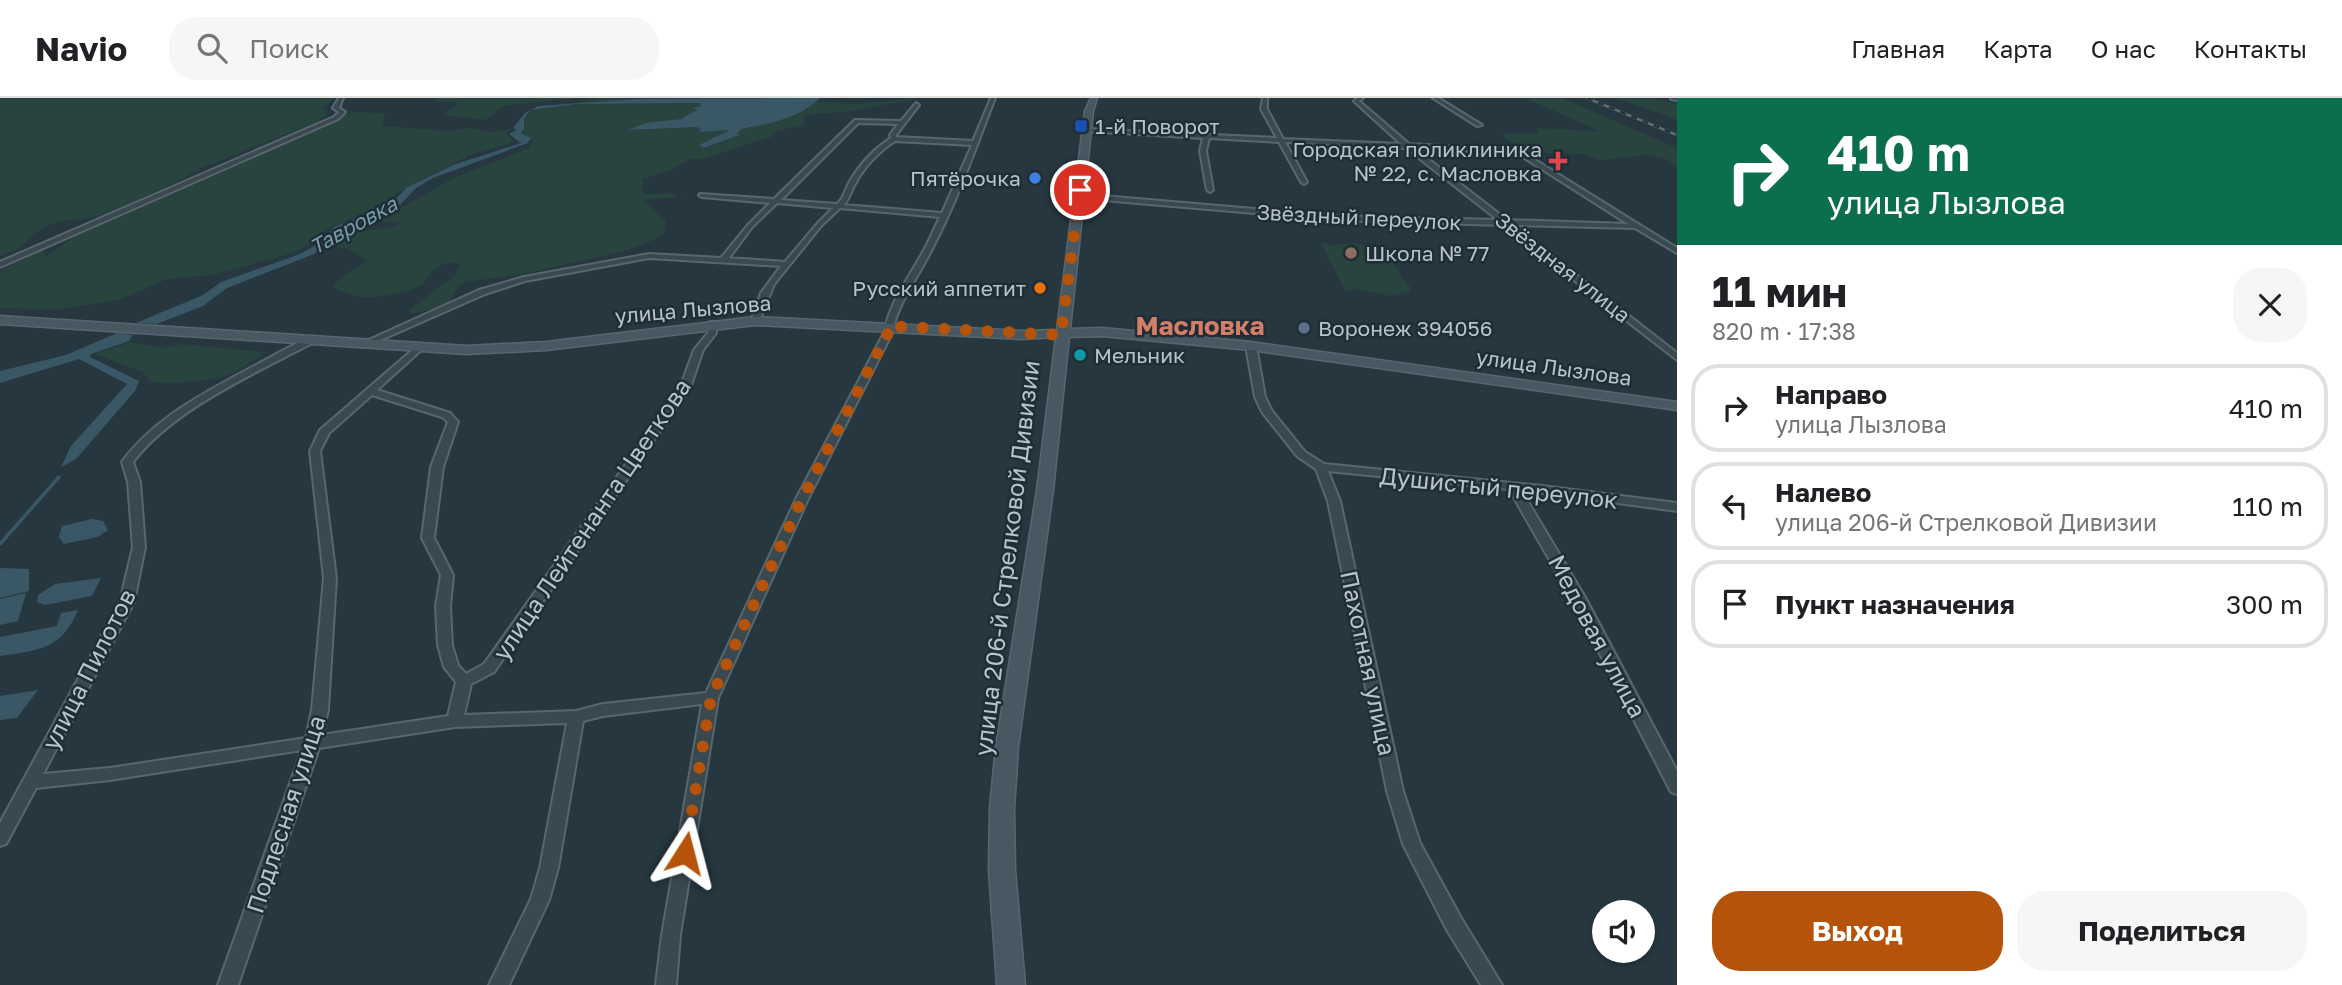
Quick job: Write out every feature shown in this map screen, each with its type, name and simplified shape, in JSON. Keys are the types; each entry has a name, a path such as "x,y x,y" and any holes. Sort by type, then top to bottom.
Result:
{"street":[{"path":"0,265 322,125 342,112 336,108 341,98"},
{"path":"666,985 671,934 711,698 802,499 888,333 888,326 958,186 993,98"},
{"name":"улица 206-й Стрелковой Дивизии","path":"1011,985 1004,928 1002,808 1020,648 1045,490 1089,111 1094,98"},
{"path":"1265,98 1264,109 1304,181"},
{"name":"Звёздная улица","path":"1361,98 1356,101 1409,147 1677,357"},
{"path":"1436,98 1479,125"},
{"path":"755,321 765,293 819,225 841,206 878,149 894,139 901,123 916,104"},
{"path":"725,258 750,226 857,121 901,123"},
{"path":"1088,131 1520,153 1677,251"},
{"path":"1206,138 1203,151 1210,190"},
{"path":"894,139 974,143"},
{"path":"702,195 943,215"},
{"name":"Звёздный переулок","path":"1079,196 1325,218 1639,226"},
{"path":"364,344 515,281 649,256 725,258 787,264"},
{"name":"улица Лызлова","path":"0,320 417,348 503,350 755,321 1061,335 1102,332 1251,346 1677,406"},
{"name":"улица Лейтенанта Цветкова","path":"464,681 489,668 685,388 699,350 712,333 713,324"},
{"name":"улица Пилотов","path":"0,839 127,602 139,547 134,482 127,461 131,454 149,436 238,377 311,340"},
{"path":"1251,346 1260,397 1267,412 1301,454 1321,467"},
{"name":"Подлесная улица","path":"228,985 313,742 320,709 330,578 315,451 324,432 417,348"},
{"path":"370,391 430,409 446,415 453,422 437,467 428,538 447,575 443,606 445,645 451,667 464,681 455,721"},
{"name":"Душистый переулок","path":"1321,467 1677,507"},
{"name":"Пахотная улица","path":"1321,467 1334,501 1395,792 1412,844 1454,924 1492,985"},
{"name":"Медовая улица","path":"1514,488 1573,588 1677,787"},
{"path":"31,782 110,774 455,721 576,717 603,710 711,698"},
{"path":"499,985 540,900 549,868 576,717"}],"green space":[{"path":"0,98 335,98 323,108 327,115 315,123 201,168 106,214 51,224 21,246 0,256"},
{"path":"435,98 576,98 503,106 486,120 442,115 459,103 435,101"},
{"path":"601,98 639,99 617,103 623,104 700,103 701,106 694,113 686,117 631,130 697,127 730,130 700,146 704,148 746,127 797,114 816,102 856,104 921,98 843,112 804,115 805,124 775,132 771,137 703,159 690,159 669,171 643,179 643,194 669,193 681,197 643,200 666,221 664,232 656,239 626,251 523,274 466,282 458,286 448,305 412,314 409,310 454,276 461,264 443,264 434,270 423,285 390,295 364,297 342,292 333,286 367,261 349,249 335,247 350,233 397,226 399,222 377,222 453,178 529,148 532,141 523,133 525,118 532,111"},
{"path":"1525,98 1562,98 1677,148 1677,168 1666,160 1648,155 1601,160 1583,154 1523,152 1501,134 1539,133 1536,128 1600,131"},
{"path":"1617,98 1654,98 1677,104 1677,120"},
{"path":"351,112 385,113 382,126 451,131 469,128 490,132 512,129 506,133 514,142 470,155 398,192 377,210 325,229 324,238 293,253 212,275 167,279 119,300 53,310 0,308 0,271 43,249 45,257 79,232 216,175"},
{"path":"1320,242 1330,245 1356,243 1384,251 1410,287 1410,291 1389,296 1352,288 1353,291 1345,290"},
{"path":"131,342 160,348 182,344 265,352 230,375 172,383 151,382 143,372 94,354"}],"water":[{"name":"Тавровка","path":"820,98 807,109 791,116 744,128 737,133 739,135 704,148 699,145 730,130 698,132 701,129 697,127 628,130 646,123 681,119 697,110 693,108 701,106 700,103 576,104 531,110 524,119 521,133 531,138 528,143 433,178 416,188 396,209 342,230 329,245 314,254 227,288 203,306 157,324 136,323 203,295 221,282 300,254 321,242 334,227 390,205 406,188 453,165 521,143 509,134 517,130 513,128 525,113 538,106 639,99"},
{"path":"117,333 133,335 129,341 91,354 90,357 139,381 135,391 76,459 61,467 71,446 127,384 79,359 0,383 0,371 66,355"},
{"path":"92,519 103,521 108,530 98,537 64,544 59,537 62,526"},
{"path":"0,568 29,569 29,591 0,598"},
{"path":"101,578 92,596 45,605 37,602 38,595 55,584"},
{"path":"26,593 18,621 0,625 0,599"},
{"path":"78,610 56,641 26,652 0,656 0,637 57,626 61,613"},
{"path":"38,690 17,718 0,720 0,696"}],"waterway":[{"path":"0,544 59,477"}],"railway":[{"path":"1587,98 1677,135"}],"place":[{"name":"1-й Поворот","path":"1081,126"},
{"name":"Городская поликлиника № 22, с. Масловка","path":"1558,161"},
{"name":"Пятёрочка","path":"1035,178"},
{"name":"Школа № 77","path":"1351,253"},
{"name":"Русский аппетит","path":"1040,288"},
{"name":"Воронеж 394056","path":"1304,328"},
{"name":"Мельник","path":"1080,355"}],"district":[{"name":"Масловка","path":"1200,325"}],"route":[{"path":"685,853 711,698 802,499 888,333 888,326 1061,335 1080,190"}]}
